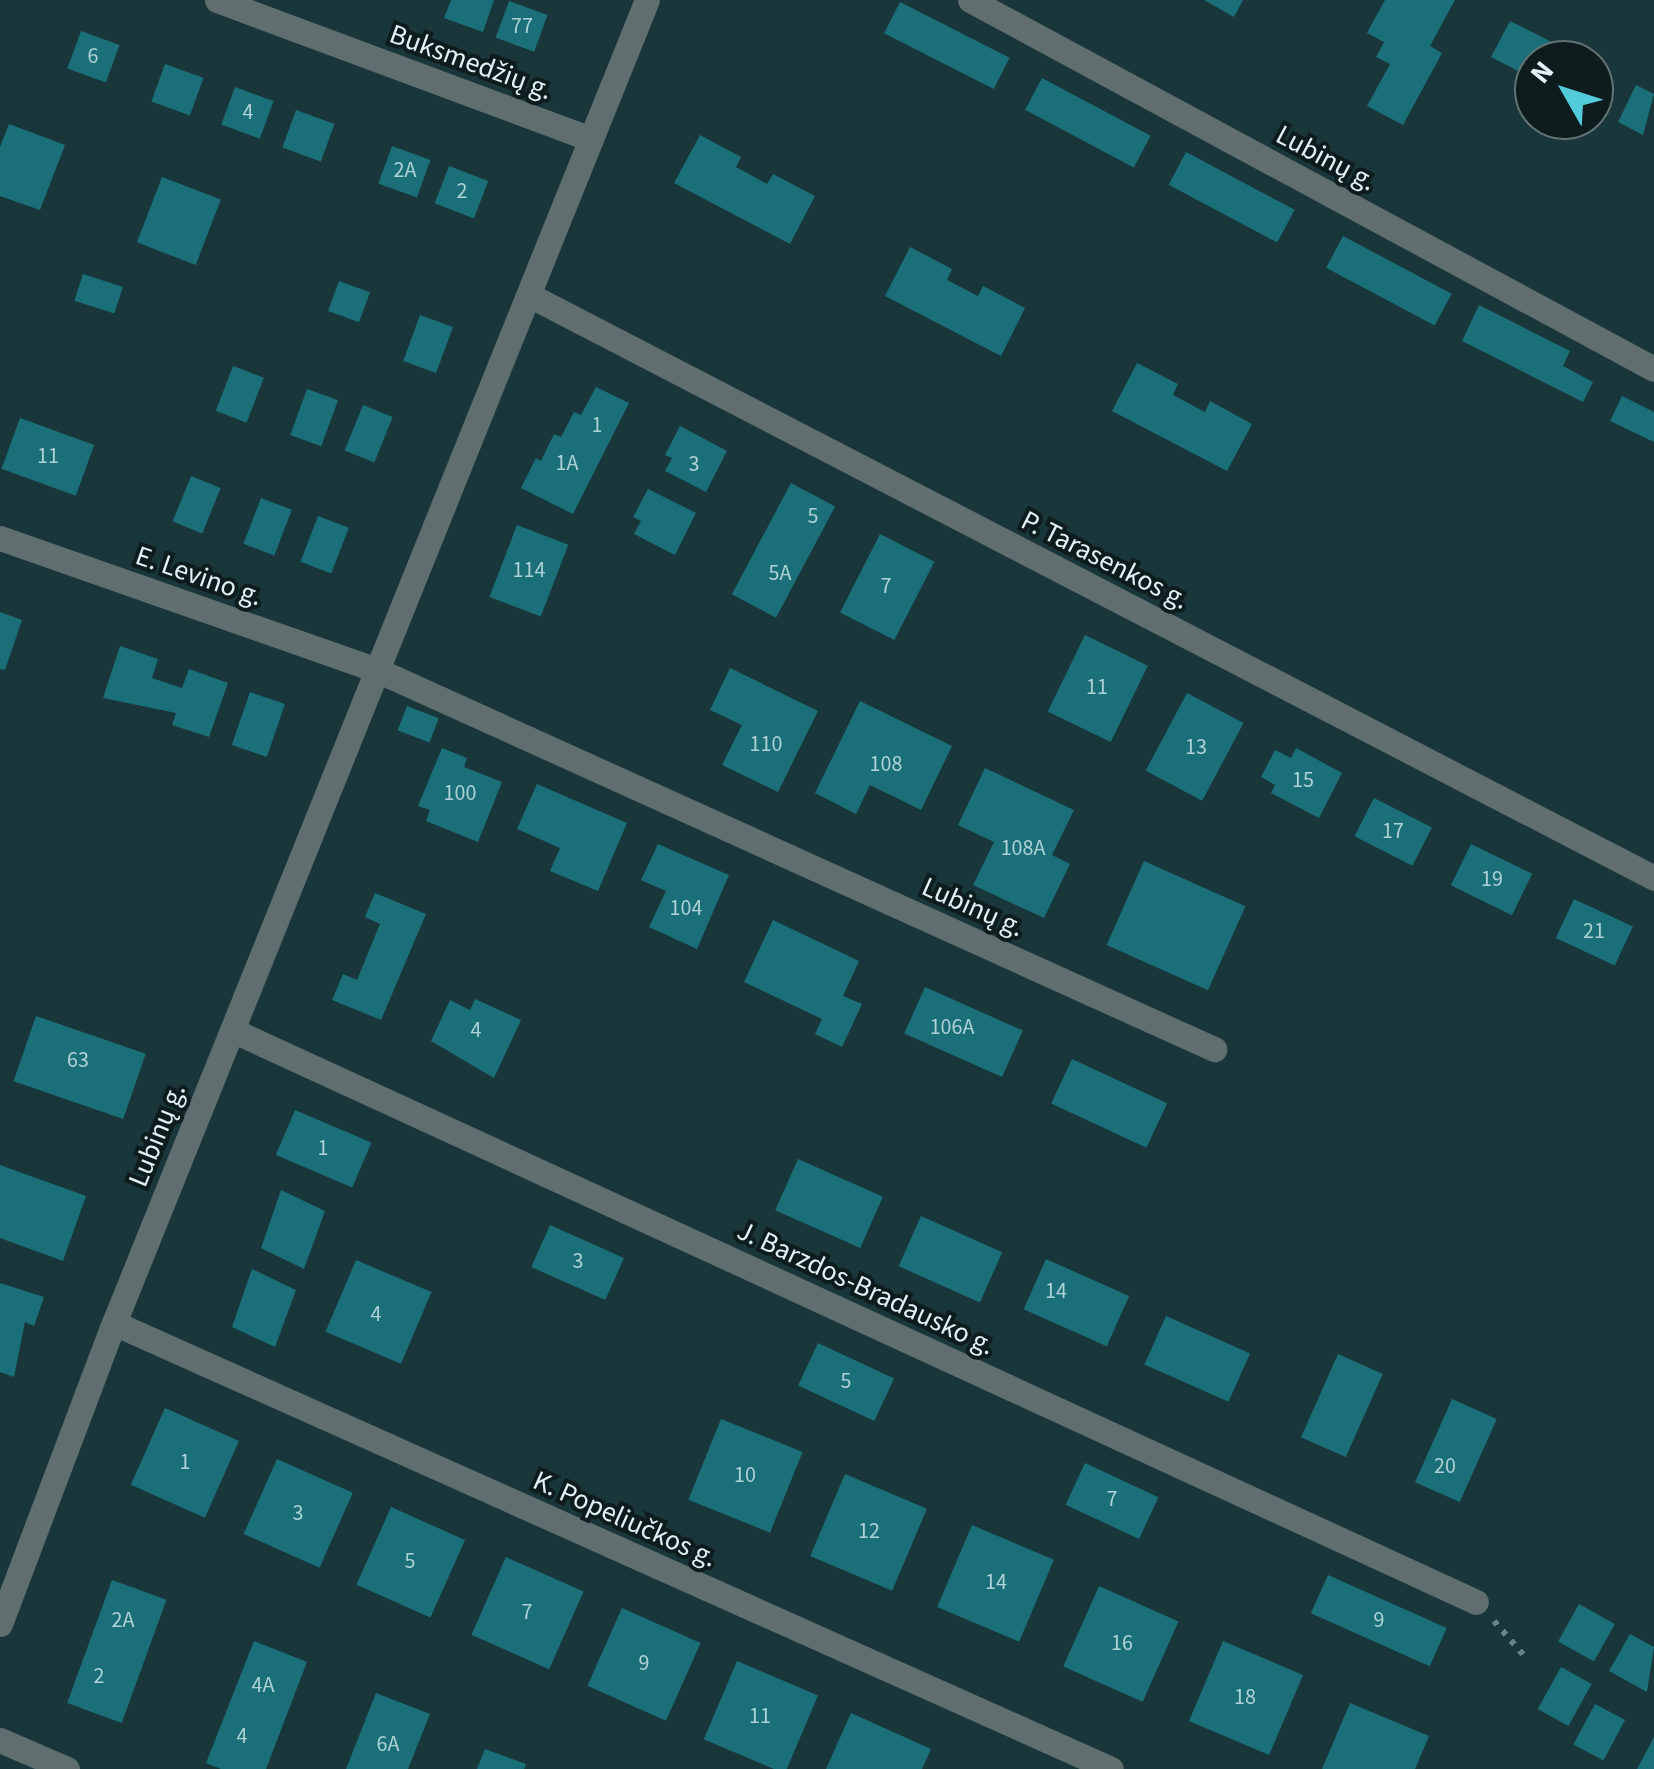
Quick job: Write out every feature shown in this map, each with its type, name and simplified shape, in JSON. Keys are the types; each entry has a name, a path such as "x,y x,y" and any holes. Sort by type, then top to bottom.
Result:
{"street":[{"name":"Buksmedžių g.","path":"217,0 592,139"},
{"name":"Lubinų g.","path":"0,1624 114,1324 646,0"},
{"name":"Lubinų g.","path":"970,0 1654,369"},
{"name":"P. Tarasenkos g.","path":"529,295 1654,878"},
{"name":"E. Levino g.","path":"0,538 379,670"},
{"name":"Lubinų g.","path":"379,670 1214,1049"},
{"name":"J. Barzdos-Bradausko g.","path":"232,1030 1476,1602"},
{"name":"K. Popeliučkos g.","path":"114,1324 1112,1769"},
{"path":"0,1740 67,1769"}],"path":[{"path":"1476,1602 1526,1658"}],"building":[{"path":"451,0 494,0 483,32 444,18"},
{"path":"1204,0 1243,0 1234,17"},
{"path":"1385,0 1455,0 1430,46 1442,53 1403,125 1367,106 1390,64 1376,57 1384,42 1367,33"},
{"path":"509,1 548,15 534,52 496,38"},
{"path":"900,2 1010,58 994,89 884,33"},
{"path":"1510,21 1548,40 1514,40 1514,69 1491,57"},
{"path":"81,31 120,45 106,83 67,69"},
{"path":"165,64 204,78 190,116 151,102"},
{"path":"1042,78 1151,136 1134,168 1025,110"},
{"path":"1636,85 1654,94 1643,135 1618,122"},
{"path":"235,87 274,101 260,139 221,125"},
{"path":"296,110 335,124 321,162 282,148"},
{"path":"9,124 65,145 40,210 0,196 0,147"},
{"path":"700,135 741,157 736,167 767,184 773,174 815,196 790,244 674,183"},
{"path":"392,146 431,160 417,198 378,184"},
{"path":"1186,152 1295,210 1277,242 1169,185"},
{"path":"449,166 488,181 474,218 435,203"},
{"path":"162,177 221,200 196,265 137,242"},
{"path":"1343,236 1452,294 1435,326 1326,268"},
{"path":"910,247 952,269 947,280 978,296 983,286 1025,308 1001,356 885,296"},
{"path":"83,274 123,287 114,314 74,301"},
{"path":"339,281 370,292 359,322 328,311"},
{"path":"1479,305 1570,351 1563,366 1593,382 1583,402 1462,341"},
{"path":"420,315 453,327 436,373 403,361"},
{"path":"1137,363 1178,384 1173,395 1205,412 1210,401 1252,424 1227,471 1112,411"},
{"path":"233,366 264,378 247,423 216,411"},
{"path":"596,387 629,403 573,514 521,488 536,458 541,461 554,434 561,437 574,412 581,415"},
{"path":"307,389 338,400 321,446 290,435"},
{"path":"1622,396 1654,412 1654,442 1610,421"},
{"path":"363,405 393,417 374,462 345,450"},
{"path":"20,418 94,445 76,496 2,469"},
{"path":"680,426 727,451 706,492 665,471 672,458 665,455"},
{"path":"191,476 221,488 202,533 173,521"},
{"path":"791,483 835,506 776,618 732,594"},
{"path":"648,489 696,513 675,555 634,534 641,521 633,517"},
{"path":"261,498 292,510 274,556 243,544"},
{"path":"318,516 349,528 331,574 300,562"},
{"path":"517,525 568,545 541,617 489,597"},
{"path":"880,534 934,562 894,640 840,612"},
{"path":"0,612 22,620 5,670 0,669"},
{"path":"1085,635 1148,666 1111,742 1048,711"},
{"path":"120,646 158,659 152,678 182,688 189,669 228,683 209,737 172,725 176,713 103,698"},
{"path":"730,668 818,711 778,792 722,765 742,725 710,710"},
{"path":"250,692 285,704 267,757 232,745"},
{"path":"1187,693 1244,723 1202,801 1146,771"},
{"path":"860,701 952,746 921,810 870,785 856,814 815,793"},
{"path":"407,706 439,718 429,742 398,730"},
{"path":"442,748 467,758 464,767 502,782 478,842 426,821 430,810 418,806"},
{"path":"1296,748 1342,773 1319,818 1271,793 1275,785 1261,777 1275,750 1291,758"},
{"path":"985,768 1074,810 1052,855 1070,864 1044,918 973,885 994,842 958,825"},
{"path":"537,784 627,823 598,891 550,871 560,848 517,829"},
{"path":"1374,798 1432,828 1412,866 1354,836"},
{"path":"658,844 729,875 697,949 649,927 666,891 641,880"},
{"path":"1471,844 1532,874 1512,915 1451,885"},
{"path":"1144,861 1245,906 1208,990 1107,945"},
{"path":"375,893 426,914 381,1020 332,1000 343,974 357,980 380,924 365,917"},
{"path":"1574,899 1633,926 1615,965 1556,938"},
{"path":"773,920 859,961 843,996 862,1004 842,1047 815,1034 822,1019 744,982"},
{"path":"925,987 1023,1031 1002,1077 904,1034"},
{"path":"475,999 521,1020 494,1078 431,1041 450,1000 470,1010"},
{"path":"36,1016 146,1054 123,1119 14,1081"},
{"path":"1072,1059 1167,1103 1146,1148 1051,1103"},
{"path":"295,1110 371,1142 352,1188 276,1155"},
{"path":"798,1159 883,1197 860,1248 775,1210"},
{"path":"0,1165 86,1196 63,1261 0,1238"},
{"path":"281,1190 325,1211 304,1269 261,1248"},
{"path":"921,1216 1002,1252 980,1302 899,1266"},
{"path":"550,1225 624,1258 605,1300 531,1267"},
{"path":"1046,1259 1129,1296 1107,1346 1024,1309"},
{"path":"356,1260 431,1292 401,1364 326,1332"},
{"path":"252,1269 296,1290 275,1347 232,1327"},
{"path":"0,1283 44,1297 34,1326 25,1322 14,1377 0,1372"},
{"path":"1166,1316 1250,1353 1228,1402 1144,1364"},
{"path":"818,1343 894,1378 874,1421 798,1386"},
{"path":"1338,1354 1383,1374 1346,1457 1301,1437"},
{"path":"1452,1399 1497,1419 1460,1502 1415,1482"},
{"path":"165,1408 239,1441 205,1518 131,1485"},
{"path":"721,1419 803,1452 770,1533 688,1500"},
{"path":"277,1459 353,1493 319,1568 244,1534"},
{"path":"1085,1463 1158,1497 1139,1539 1066,1505"},
{"path":"845,1474 927,1509 892,1591 810,1556"},
{"path":"391,1507 465,1540 430,1618 356,1585"},
{"path":"972,1525 1054,1560 1019,1642 937,1607"},
{"path":"506,1557 584,1592 549,1669 471,1635"},
{"path":"1328,1575 1447,1628 1430,1666 1311,1613"},
{"path":"112,1580 167,1600 122,1723 67,1703"},
{"path":"1099,1586 1178,1621 1143,1702 1063,1666"},
{"path":"1579,1604 1615,1624 1594,1661 1558,1642"},
{"path":"622,1608 701,1643 666,1721 587,1686"},
{"path":"1630,1634 1654,1647 1647,1692 1609,1671"},
{"path":"254,1641 307,1662 266,1769 221,1769 206,1763"},
{"path":"1223,1641 1303,1675 1269,1755 1189,1721"},
{"path":"737,1661 818,1695 787,1769 774,1769 704,1739"},
{"path":"1561,1667 1592,1684 1568,1726 1538,1709"},
{"path":"376,1693 430,1714 408,1769 346,1769"},
{"path":"1350,1703 1429,1736 1415,1769 1322,1769"},
{"path":"1595,1704 1625,1720 1603,1761 1573,1745"},
{"path":"851,1713 931,1749 922,1769 826,1769"},
{"path":"1654,1737 1654,1769 1637,1769"},
{"path":"485,1749 526,1764 524,1769 477,1769"}]}
